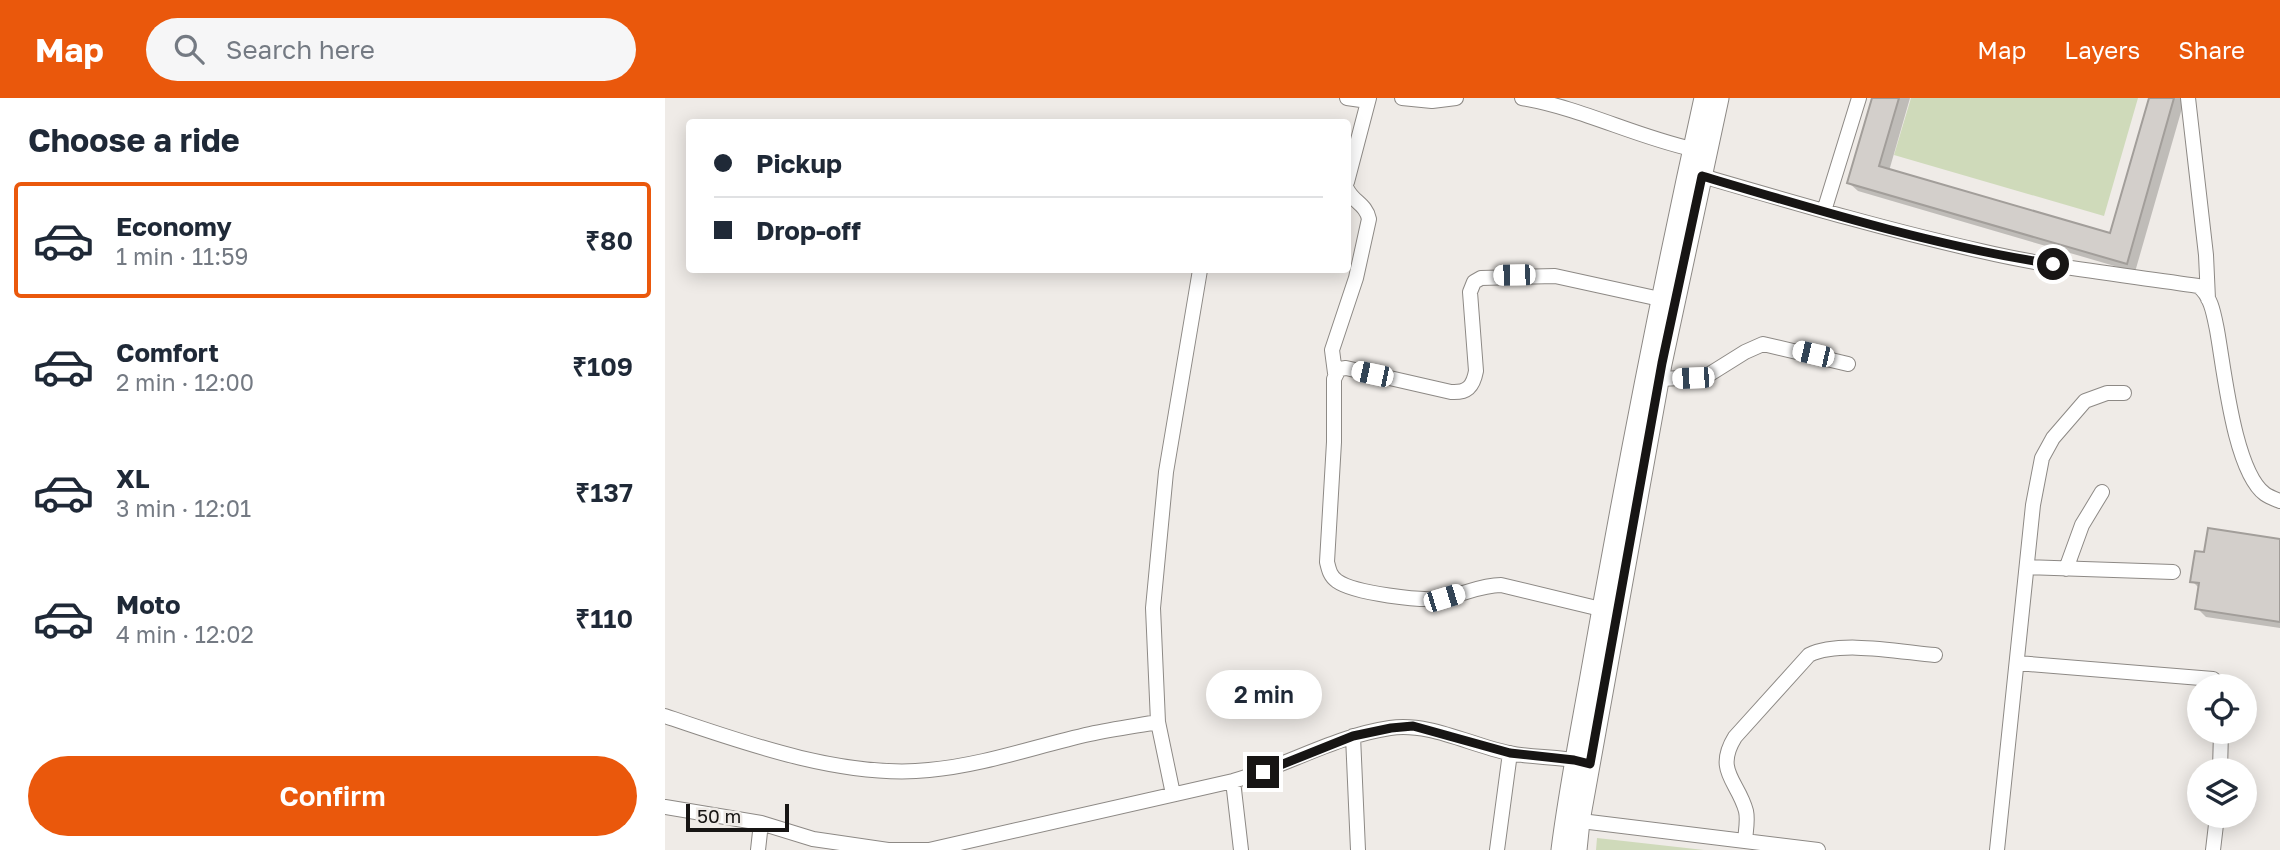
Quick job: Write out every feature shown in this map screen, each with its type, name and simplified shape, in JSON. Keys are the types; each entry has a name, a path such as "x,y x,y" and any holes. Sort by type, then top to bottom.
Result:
{"main road":[{"path":"1561,850 1572,820 1660,299 1703,98"},
{"path":"1609,611 1719,98"},
{"path":"1572,820 1577,850"}],"street":[{"path":"1347,98 1368,100 1351,176"},
{"path":"1402,98 1431,101 1456,98"},
{"path":"1522,98 1571,108 1657,141 1692,149"},
{"path":"1824,211 1859,98"},
{"path":"2188,98 2206,255 2208,299"},
{"path":"1702,176 1982,252 2198,286 2204,290 2214,317 2237,439 2249,470 2264,493 2280,501"},
{"path":"1351,193 1367,211 1369,219 1356,278 1332,350 1335,373 1327,562 1329,572 1336,581 1347,586 1419,600 1444,598 1487,585 1501,585 1609,611"},
{"path":"1173,794 1158,722 1153,608 1166,472 1199,273"},
{"path":"1335,373 1346,368 1451,392 1469,389 1474,383 1476,371 1470,292 1474,282 1481,278 1555,276 1660,299"},
{"path":"1659,379 1706,377 1763,344 1848,364"},
{"path":"1997,850 2033,505 2042,458 2047,446 2085,401 2107,393 2124,393"},
{"path":"2066,569 2082,525 2102,492"},
{"path":"2028,567 2173,572"},
{"path":"1745,839 1746,809 1729,773 1728,748 1809,655 1821,649 1839,648 1935,655"},
{"path":"2017,663 2187,677"},
{"path":"665,716 764,747 835,765 897,771 928,771 982,761 1089,734 1158,722"},
{"path":"665,807 761,823 813,839 888,850 929,850 1233,780 1263,772 1353,736 1391,728 1413,726 1515,753 1582,762"},
{"path":"1353,736 1358,850"},
{"path":"1497,850 1515,753"},
{"path":"1233,780 1241,850"},
{"path":"1572,820 1818,850"},
{"path":"758,850 761,823"},
{"path":"2213,850 2216,828"}],"green space":[{"path":"1911,98 2138,98 2104,216 1894,155"},
{"path":"1597,838 1704,850 1596,850"}],"building":[{"path":"1872,98 1899,98 1879,166 2110,233 2149,98 2174,98 2127,264 1847,183"},
{"path":"2208,528 2280,539 2280,622 2195,609 2199,583 2190,582 2195,551 2204,552"}],"route":[{"path":"1263,772 1353,736 1413,726 1510,753 1590,764 1662,363 1702,176 1854,220 1982,252 2053,264"}]}
